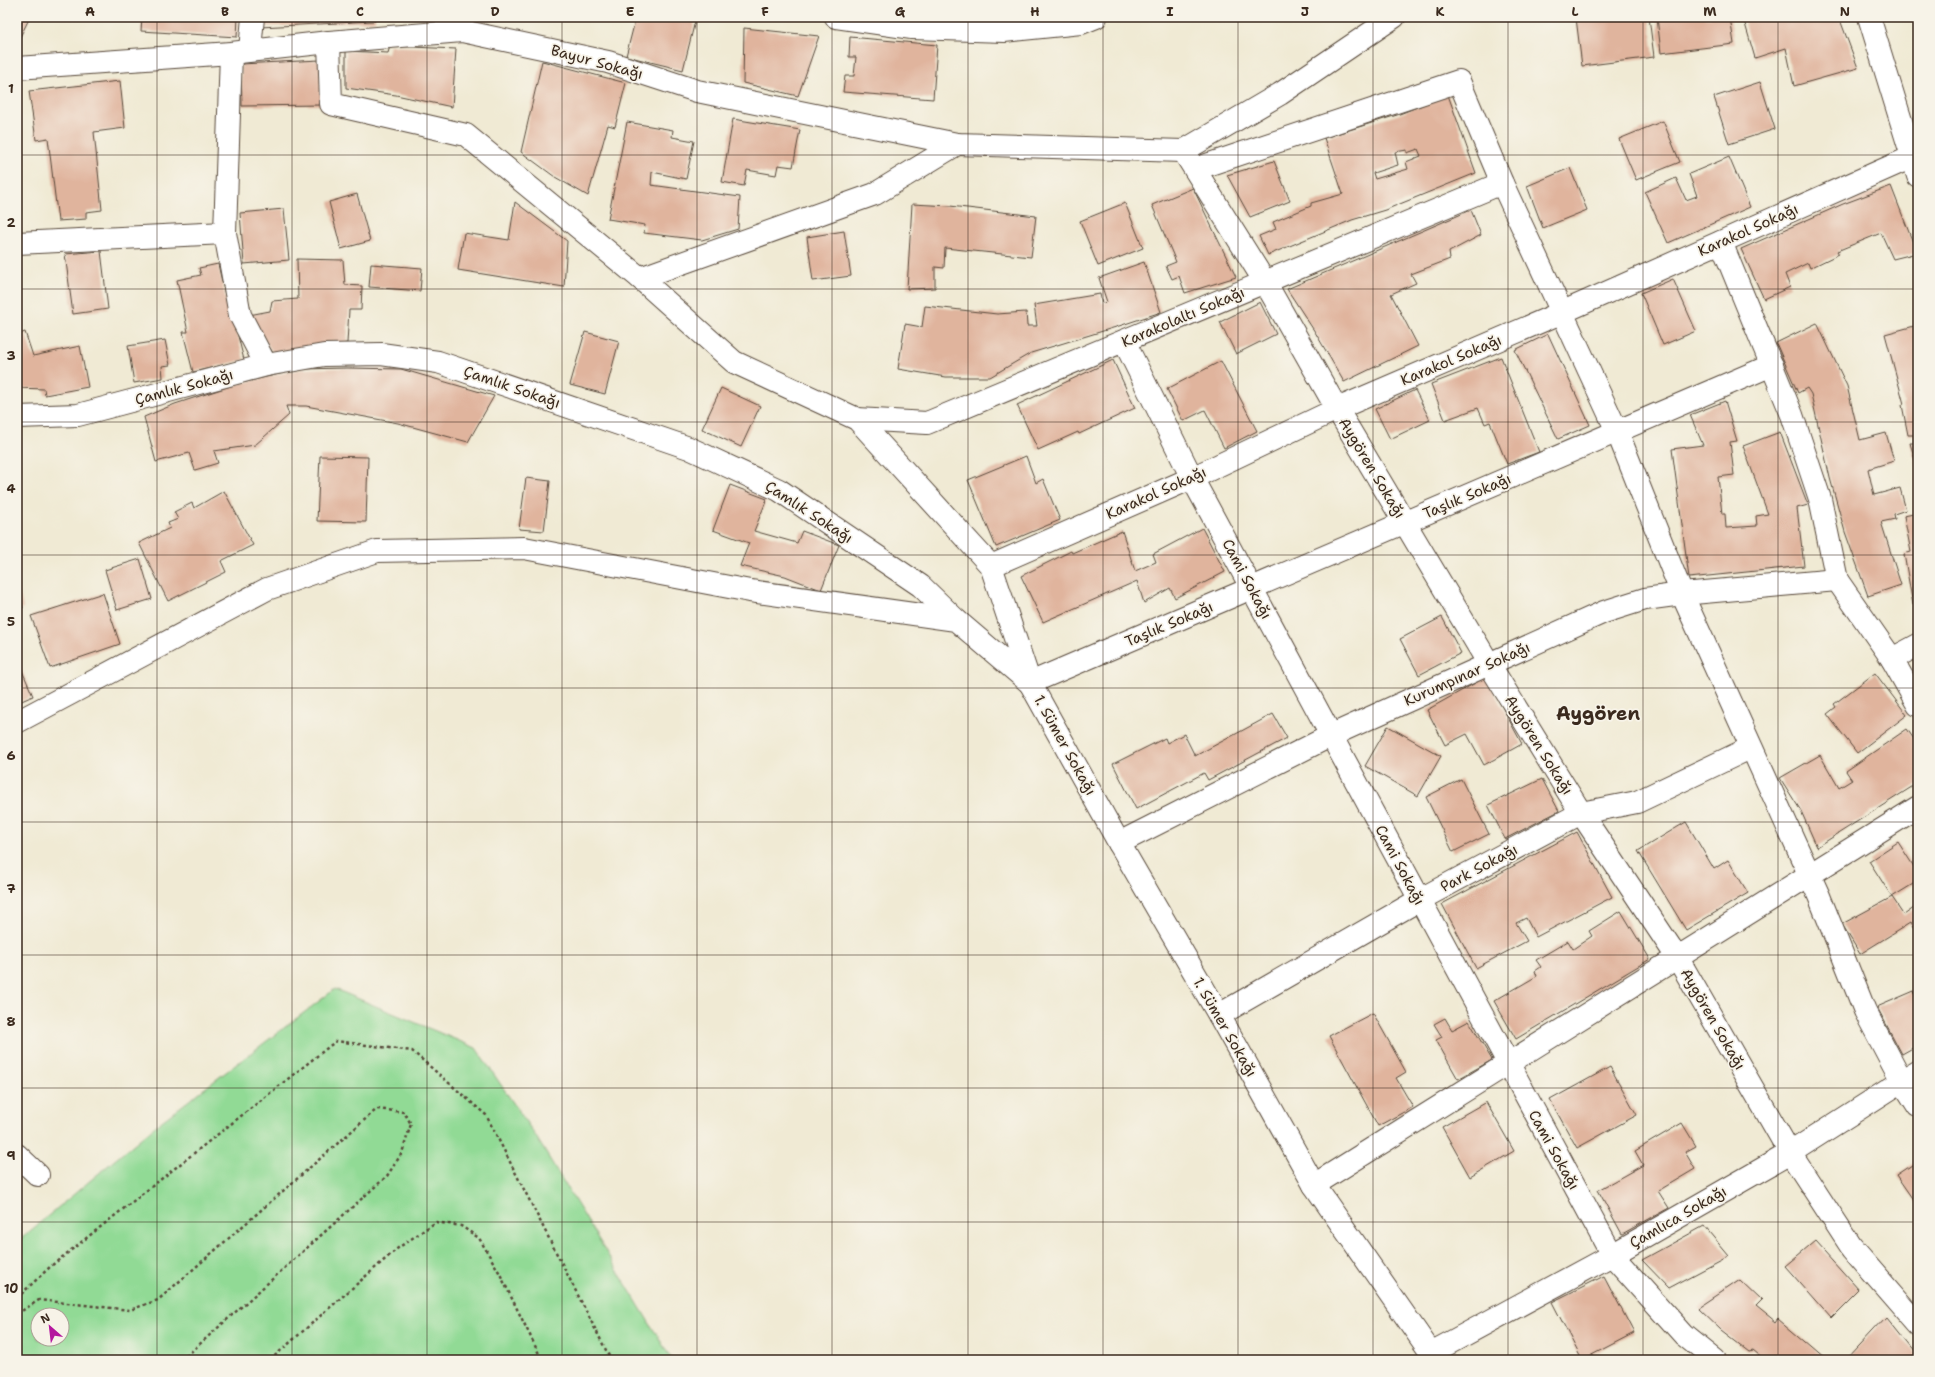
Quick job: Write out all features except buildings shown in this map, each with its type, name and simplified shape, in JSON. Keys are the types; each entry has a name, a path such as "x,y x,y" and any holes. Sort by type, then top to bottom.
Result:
{"street":[{"path":"253,17 241,52 225,233 240,315 266,365"},
{"path":"836,17 912,28 1004,31 1081,23 1096,17"},
{"path":"1183,151 1280,94 1394,17"},
{"path":"1869,17 1915,166"},
{"name":"Bayur Sokağı","path":"17,68 241,52 329,42 462,30 608,62 697,91 958,144 1183,151"},
{"path":"329,42 331,104 466,135 640,278 734,362 857,419 992,566 1030,684"},
{"path":"1195,169 1459,81 1502,183 1617,431 1682,594 1750,748 1809,876 1865,1010 1910,1076 1918,1106"},
{"path":"640,278 875,194 958,144"},
{"name":"Aygören Sokağı","path":"1183,151 1265,282 1337,409 1489,664 1581,814 1677,957 1790,1153 1852,1248 1918,1324"},
{"name":"Karakol Sokağı","path":"992,566 1192,478 1337,409 1721,242 1915,166"},
{"name":"Karakolaltı Sokağı","path":"857,419 927,422 1124,342 1502,183"},
{"path":"17,243 225,233"},
{"path":"1721,242 1792,415 1820,499 1837,580 1892,659 1918,705"},
{"name":"Cami Sokağı","path":"1124,342 1192,478 1251,589 1332,735 1419,900 1612,1255 1684,1335 1715,1360"},
{"name":"Çamlık Sokağı","path":"17,417 78,415 266,365 324,356 381,354 438,362 689,448 779,490 921,586 956,620 1030,684"},
{"name":"Taşlık Sokağı","path":"1030,684 1772,365"},
{"path":"17,722 267,589 377,551 524,548 750,591 956,620"},
{"name":"Kurumpınar Sokağı","path":"1119,843 1332,735 1604,612 1645,599 1682,594 1837,580"},
{"path":"1892,659 1918,645"},
{"name":"1. Sümer Sokağı","path":"1030,684 1314,1185 1434,1357"},
{"name":"Park Sokağı","path":"1219,1015 1419,900 1581,814 1637,802 1750,748"},
{"path":"1314,1185 1918,807"},
{"name":"Çamlıca Sokağı","path":"1434,1357 1790,1153 1910,1076"},
{"path":"17,1155 38,1175"}],"path":[{"path":"17,1298 51,1266 336,1041 412,1051 486,1115 611,1360"},
{"path":"17,1314 39,1300 130,1310 158,1300 377,1109 404,1112 411,1124 402,1153 387,1176 182,1360"},
{"path":"270,1360 398,1248 436,1222 461,1226 479,1238 499,1272 542,1360"}],"green space":[{"path":"335,989 476,1048 535,1135 672,1360 17,1360 17,1242 154,1127"}],"district":[{"name":"Aygören","path":"1598,713"}]}
